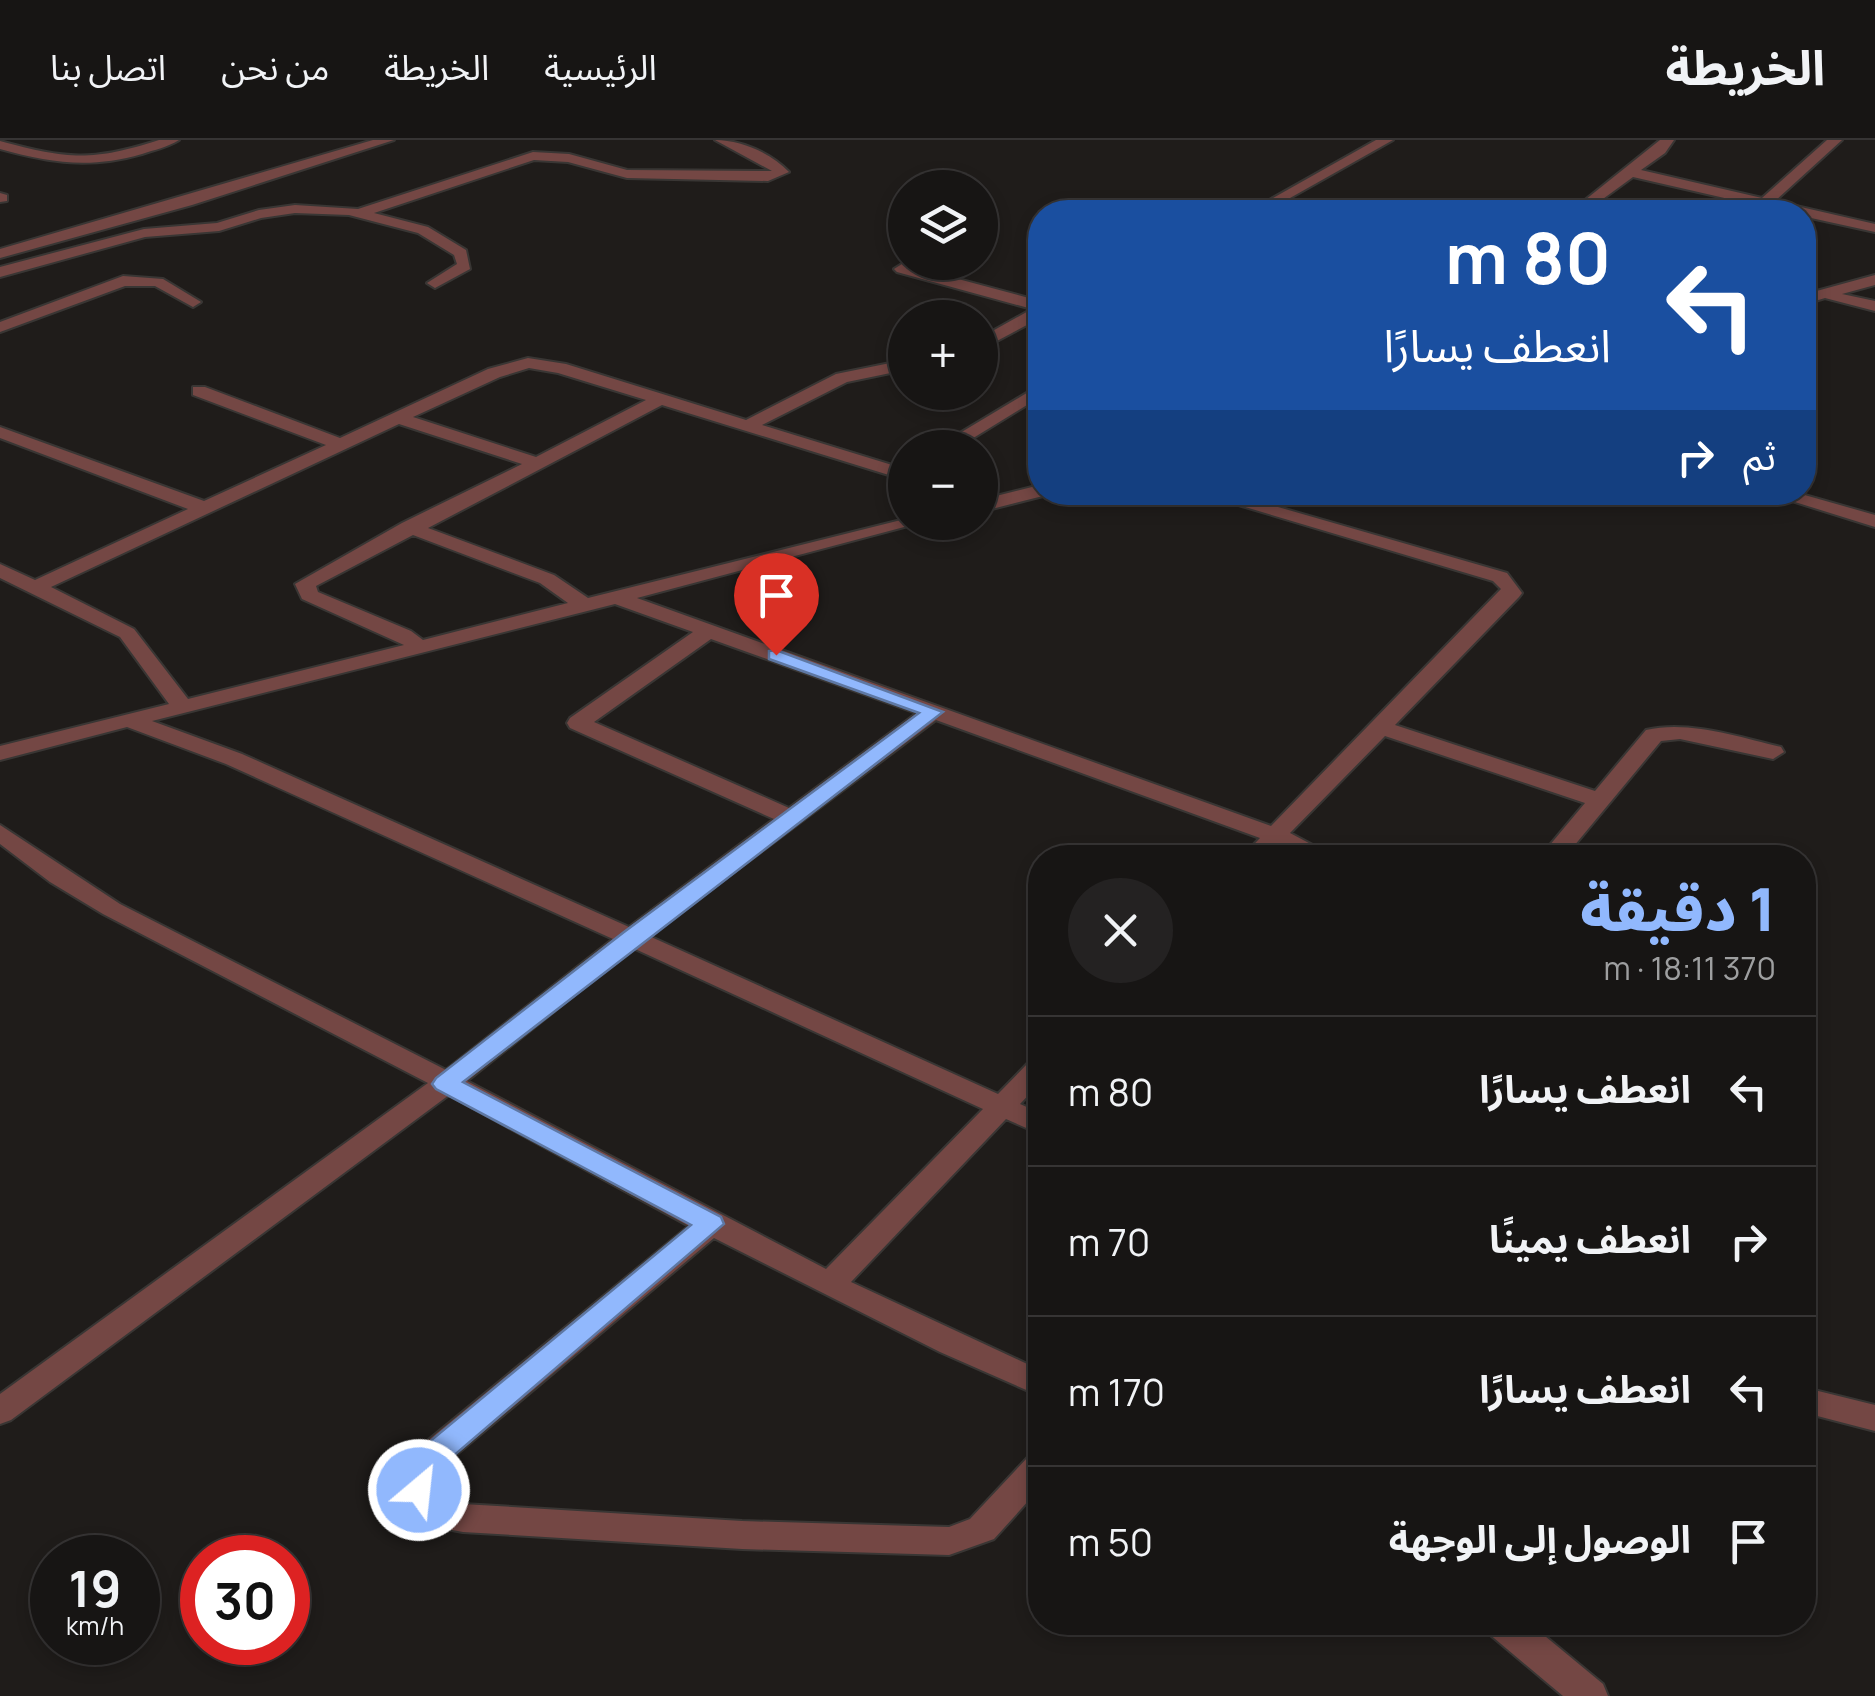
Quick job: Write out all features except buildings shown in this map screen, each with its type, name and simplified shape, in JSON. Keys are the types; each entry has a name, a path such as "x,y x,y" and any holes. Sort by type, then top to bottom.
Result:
{"street":[{"path":"0,145 64,163 82,164 118,158 172,140"},
{"path":"0,254 187,202 386,140"},
{"path":"360,213 533,156 569,158 627,174 768,177 782,172 770,162 722,140"},
{"path":"1277,200 1386,140"},
{"path":"1593,200 1667,140"},
{"path":"1769,200 1835,140"},
{"path":"1630,172 1731,200"},
{"path":"0,272 128,236 219,227 274,211 360,213 423,230 461,254 465,266 435,283"},
{"path":"1816,218 1875,228"},
{"path":"0,326 123,280 158,282 193,302"},
{"path":"940,280 1028,306"},
{"path":"1816,295 1875,280"},
{"path":"1816,298 1875,306"},
{"path":"998,334 1028,316"},
{"path":"38,586 494,373 528,363 560,368 888,468"},
{"path":"748,426 842,378 888,369"},
{"path":"199,391 340,444"},
{"path":"974,430 1028,397"},
{"path":"422,648 404,636 319,600 304,588 311,578 661,399"},
{"path":"397,418 533,462"},
{"path":"0,432 204,508"},
{"path":"998,500 1028,494"},
{"path":"1816,504 1875,520"},
{"path":"1250,505 1500,576 1510,583 1512,593 1265,845"},
{"path":"409,527 547,579 585,606"},
{"path":"0,753 888,529"},
{"path":"0,570 127,633 181,705"},
{"path":"618,598 1297,845"},
{"path":"708,632 578,723 602,737 792,818"},
{"path":"0,1411 445,1084 632,937 934,712"},
{"path":"125,719 251,766 1028,1119"},
{"path":"1380,727 1598,800"},
{"path":"1562,845 1660,732 1680,732 1773,752"},
{"path":"0,832 76,889 271,986 445,1084 711,1224 1028,1378"},
{"path":"830,1284 1028,1080"},
{"path":"711,1224 428,1460 417,1474 425,1504 438,1514 464,1518 760,1536 949,1541 982,1528 1028,1479"},
{"path":"1816,1403 1875,1418"},
{"path":"1517,1635 1590,1696"}],"route":[{"path":"419,1490 417,1474 428,1460 711,1224 445,1084 632,937 934,712 776,655"}]}
